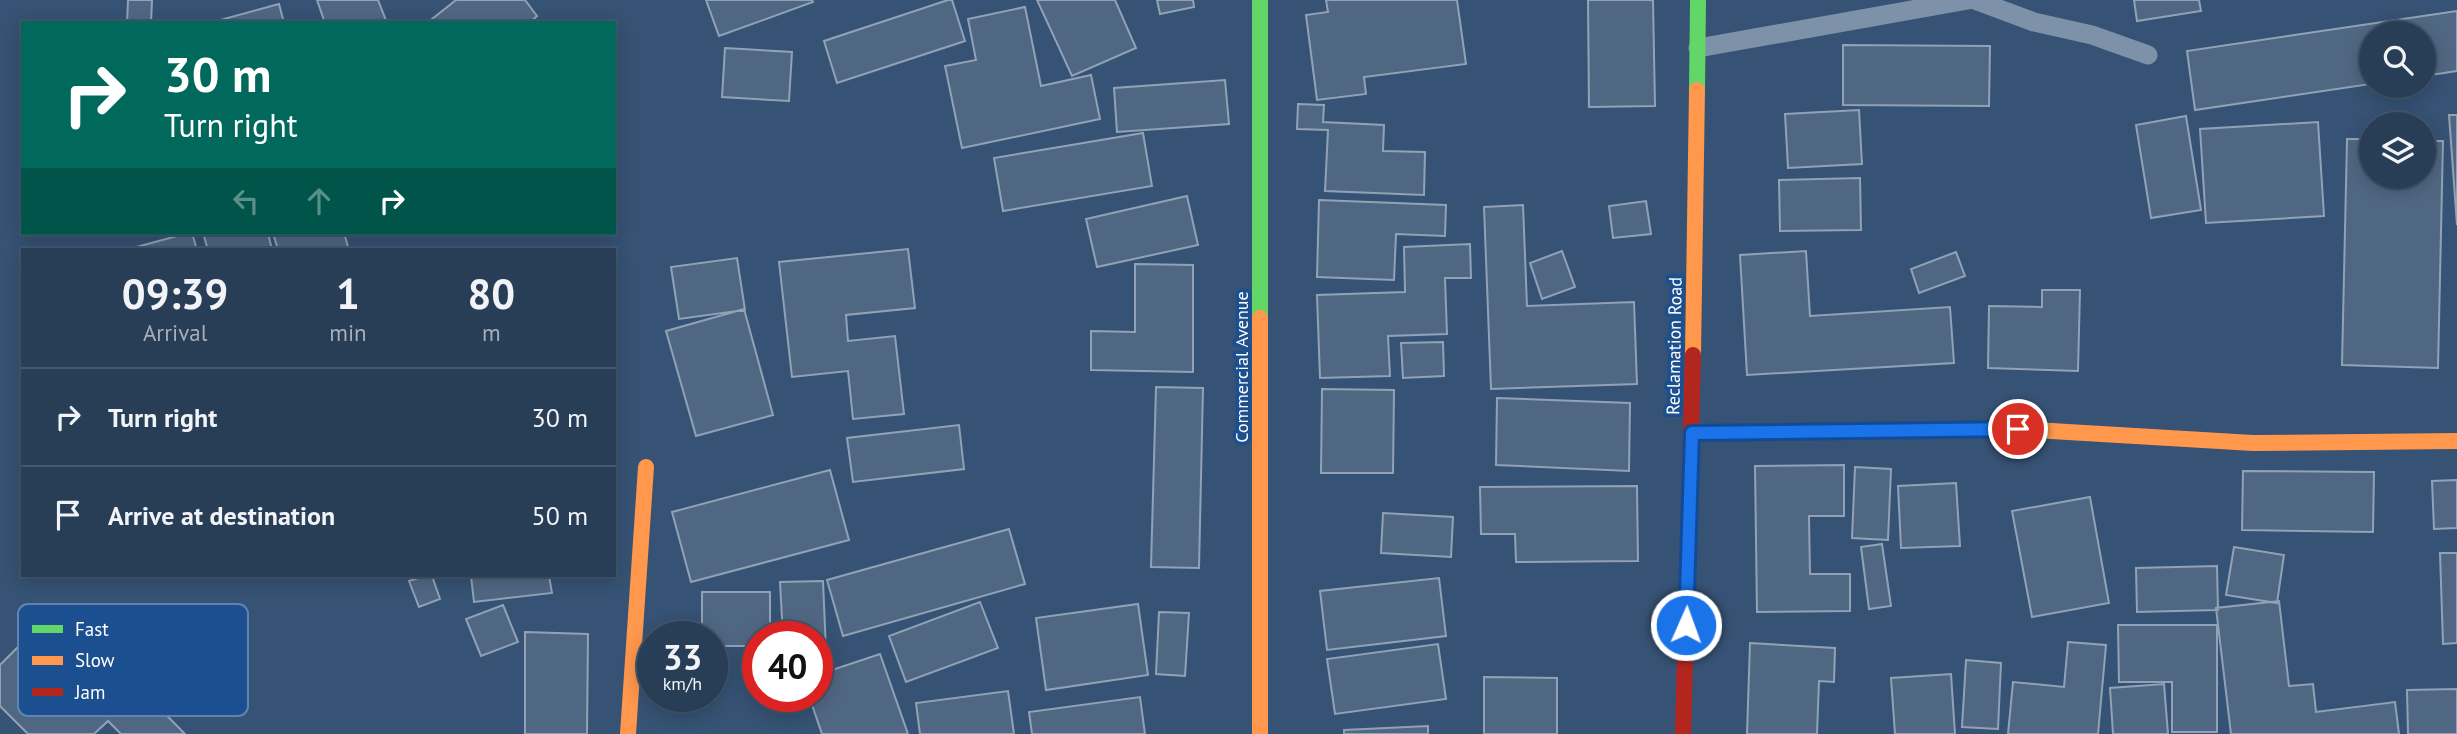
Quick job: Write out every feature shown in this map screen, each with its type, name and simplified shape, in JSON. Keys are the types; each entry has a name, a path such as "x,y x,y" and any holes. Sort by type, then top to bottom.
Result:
{"street":[{"name":"Commercial Avenue","path":"1259,734 1260,0"},
{"name":"Reclamation Road","path":"1683,734 1692,433 1698,0"},
{"path":"1692,433 2018,429 2253,443 2457,441"},
{"path":"628,734 646,467"}],"lane":[{"path":"1698,48 1968,0"},
{"path":"1975,0 2034,22 2092,35 2148,55"}],"building":[{"path":"128,0 152,0 151,21 127,21"},
{"path":"317,0 378,0 386,21 324,21"},
{"path":"456,0 525,0 537,16 531,21 430,21"},
{"path":"706,0 812,0 813,2 719,36"},
{"path":"952,0 965,41 837,83 824,41"},
{"path":"1037,0 1115,0 1136,48 1072,76"},
{"path":"1157,0 1193,0 1194,7 1160,14"},
{"path":"1326,0 1457,0 1466,64 1364,77 1366,94 1317,100 1306,15 1328,12"},
{"path":"1588,0 1653,0 1655,106 1589,107"},
{"path":"2134,0 2199,0 2201,11 2137,21"},
{"path":"279,4 283,21 217,21"},
{"path":"1025,7 1041,86 1091,75 1100,119 962,148 945,66 976,60 968,19"},
{"path":"2457,11 2457,71 2436,74 2436,21 2390,21"},
{"path":"2359,26 2359,86 2195,110 2187,51"},
{"path":"1843,45 1990,46 1989,106 1843,105"},
{"path":"725,48 792,52 789,101 722,97"},
{"path":"1225,80 1229,124 1117,132 1114,88"},
{"path":"1298,104 1324,105 1323,122 1384,125 1383,151 1425,152 1424,195 1325,191 1328,130 1297,129"},
{"path":"1859,110 1862,164 1788,168 1785,114"},
{"path":"2449,115 2457,115 2457,225"},
{"path":"2186,116 2201,210 2151,218 2136,125"},
{"path":"2318,122 2324,216 2206,223 2200,129"},
{"path":"1143,133 1152,186 1003,211 994,158"},
{"path":"2347,139 2359,139 2359,189 2436,189 2436,141 2443,141 2438,368 2342,365"},
{"path":"1860,178 1861,230 1780,231 1779,180"},
{"path":"1187,196 1198,245 1097,267 1086,219"},
{"path":"1319,200 1446,205 1445,236 1396,234 1394,280 1317,277"},
{"path":"1646,201 1651,234 1613,238 1609,206"},
{"path":"1523,205 1527,306 1634,302 1637,384 1491,389 1484,207"},
{"path":"181,235 193,235 196,248 133,248"},
{"path":"204,235 268,235 272,248 207,248"},
{"path":"274,235 345,235 348,248 277,248"},
{"path":"1470,244 1471,278 1445,278 1447,334 1388,336 1390,376 1320,378 1317,295 1405,292 1404,247"},
{"path":"908,249 915,308 846,315 848,341 895,336 904,414 853,419 848,371 792,377 779,262"},
{"path":"1562,251 1575,287 1542,299 1530,263"},
{"path":"1806,251 1810,316 1950,307 1954,363 1747,375 1740,255"},
{"path":"1956,252 1965,276 1919,293 1911,269"},
{"path":"737,258 745,310 679,319 671,267"},
{"path":"1135,264 1193,265 1193,372 1091,370 1091,331 1135,332"},
{"path":"2042,290 2080,290 2078,371 1988,368 1989,306 2042,307"},
{"path":"744,309 773,415 696,436 666,331"},
{"path":"1443,342 1444,376 1403,378 1401,343"},
{"path":"1156,387 1203,388 1199,568 1151,567"},
{"path":"1322,389 1394,390 1393,473 1321,473"},
{"path":"1497,398 1630,403 1629,471 1496,465"},
{"path":"959,425 964,469 853,482 847,438"},
{"path":"1844,465 1844,516 1809,516 1810,574 1850,574 1850,611 1757,612 1755,466"},
{"path":"1855,467 1891,469 1888,540 1852,538"},
{"path":"830,470 849,540 691,582 672,512"},
{"path":"2243,471 2374,472 2373,532 2242,530"},
{"path":"2457,480 2457,528 2434,529 2432,481"},
{"path":"1956,483 1960,546 1901,548 1898,486"},
{"path":"1637,486 1638,561 1516,562 1515,534 1481,534 1480,487"},
{"path":"2090,497 2109,603 2032,617 2012,511"},
{"path":"1383,513 1453,517 1451,557 1381,553"},
{"path":"1009,529 1025,584 843,636 827,580"},
{"path":"1882,544 1891,606 1869,609 1861,547"},
{"path":"2234,547 2284,555 2277,603 2226,595"},
{"path":"2440,553 2457,553 2457,643 2443,644"},
{"path":"2217,566 2218,610 2137,612 2136,568"},
{"path":"432,577 440,599 419,607 409,581"},
{"path":"471,577 549,577 552,593 474,602"},
{"path":"1439,578 1446,636 1327,650 1320,591"},
{"path":"823,581 825,621 782,621 780,582"},
{"path":"702,592 770,592 770,621 742,621 742,646 728,646 728,621 702,621"},
{"path":"2279,601 2289,686 2313,684 2316,712 2395,702 2399,734 2231,734 2216,608"},
{"path":"980,602 998,648 906,682 889,636"},
{"path":"1138,604 1148,675 1046,690 1036,618"},
{"path":"503,605 518,642 481,656 466,619"},
{"path":"1159,612 1189,613 1185,676 1156,674"},
{"path":"2118,625 2217,625 2217,732 2172,732 2172,682 2119,682"},
{"path":"525,632 588,634 587,734 525,734"},
{"path":"2068,642 2106,645 2098,734 2008,734 2013,682 2064,687"},
{"path":"1750,643 1835,648 1834,682 1819,681 1817,734 1747,734"},
{"path":"1438,644 1446,699 1335,714 1327,659"},
{"path":"18,647 18,716 167,716 185,734 121,734 108,721 94,734 28,734 0,706 0,665"},
{"path":"880,654 908,734 822,734 814,712 833,712 833,670"},
{"path":"1966,660 2001,663 1998,729 1962,727"},
{"path":"1951,674 1955,734 1895,734 1891,678"},
{"path":"1484,677 1557,678 1557,734 1484,734"},
{"path":"2164,684 2168,734 2113,734 2110,688"},
{"path":"2457,689 2457,734 2408,734 2407,690"},
{"path":"1008,691 1014,734 920,734 916,703"},
{"path":"1140,697 1145,734 1032,734 1029,712"},
{"path":"1428,726 1428,734 1344,734 1344,730"}],"traffic: fast":[{"path":"1260,0 1260,318"},
{"path":"1697,90 1698,0"},
{"path":"1692,433 2018,429 2051,431"}],"traffic: slow":[{"path":"1693,355 1697,90"},
{"path":"1260,318 1260,734"},
{"path":"2051,431 2253,443 2457,441"},
{"path":"628,734 646,467"}],"traffic: jam":[{"path":"1683,734 1693,355"}],"route":[{"path":"1686,625 1692,433 2018,429"}]}
